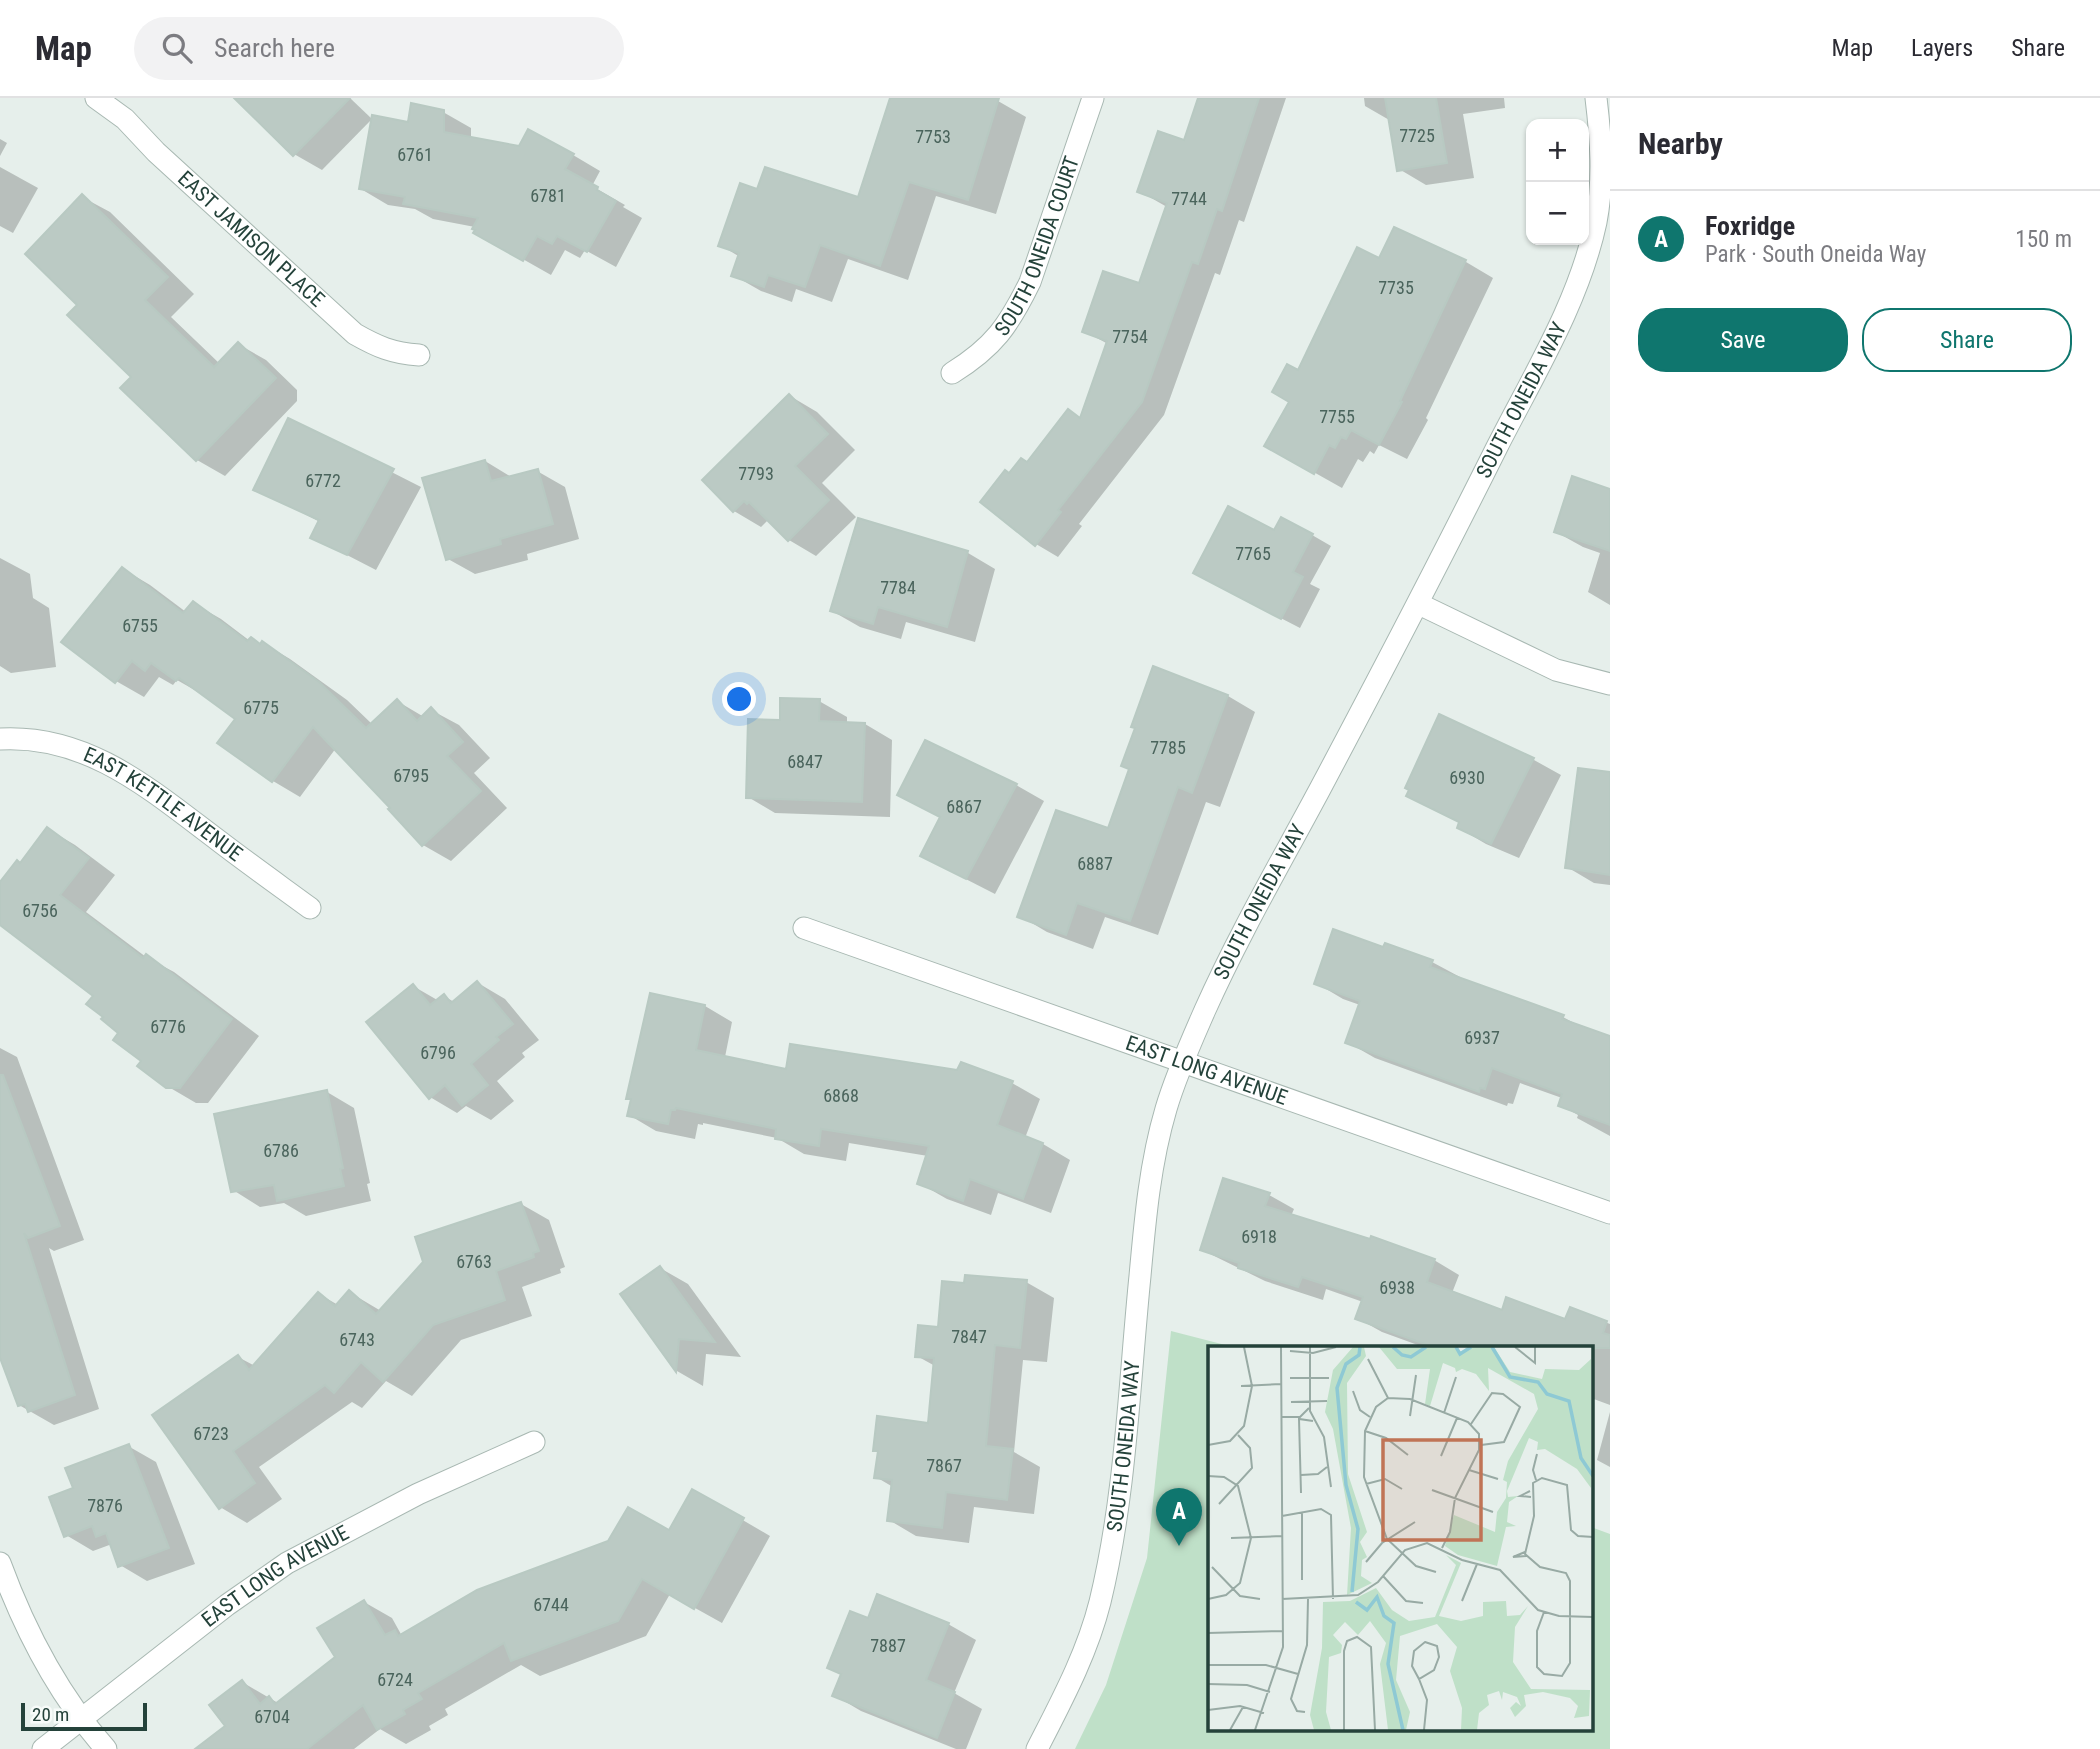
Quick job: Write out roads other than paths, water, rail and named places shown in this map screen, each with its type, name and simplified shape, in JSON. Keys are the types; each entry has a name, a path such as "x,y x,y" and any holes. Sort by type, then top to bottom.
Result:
{"street":[{"name":"EAST JAMISON PLACE","path":"96,98 125,120 156,152 355,334 380,348 400,354 419,355"},
{"name":"SOUTH ONEIDA COURT","path":"952,373 978,357 1002,332 1017,308 1030,282 1093,98"},
{"name":"SOUTH ONEIDA WAY","path":"1037,1749 1064,1697 1099,1605 1121,1491 1144,1229 1166,1110 1183,1061 1230,959 1419,604 1583,271 1606,184 1596,98"},
{"path":"1419,604 1556,670 1610,684"},
{"name":"EAST KETTLE AVENUE","path":"0,739 37,739 62,744 124,772 310,908"},
{"name":"EAST LONG AVENUE","path":"804,929 1610,1213"},
{"name":"EAST LONG AVENUE","path":"43,1749 227,1605 287,1563 418,1494 534,1442"},
{"path":"0,1563 27,1628 46,1665 80,1720 106,1749"}],"place":[{"name":"Foxridge","path":"1179,1546"}]}
